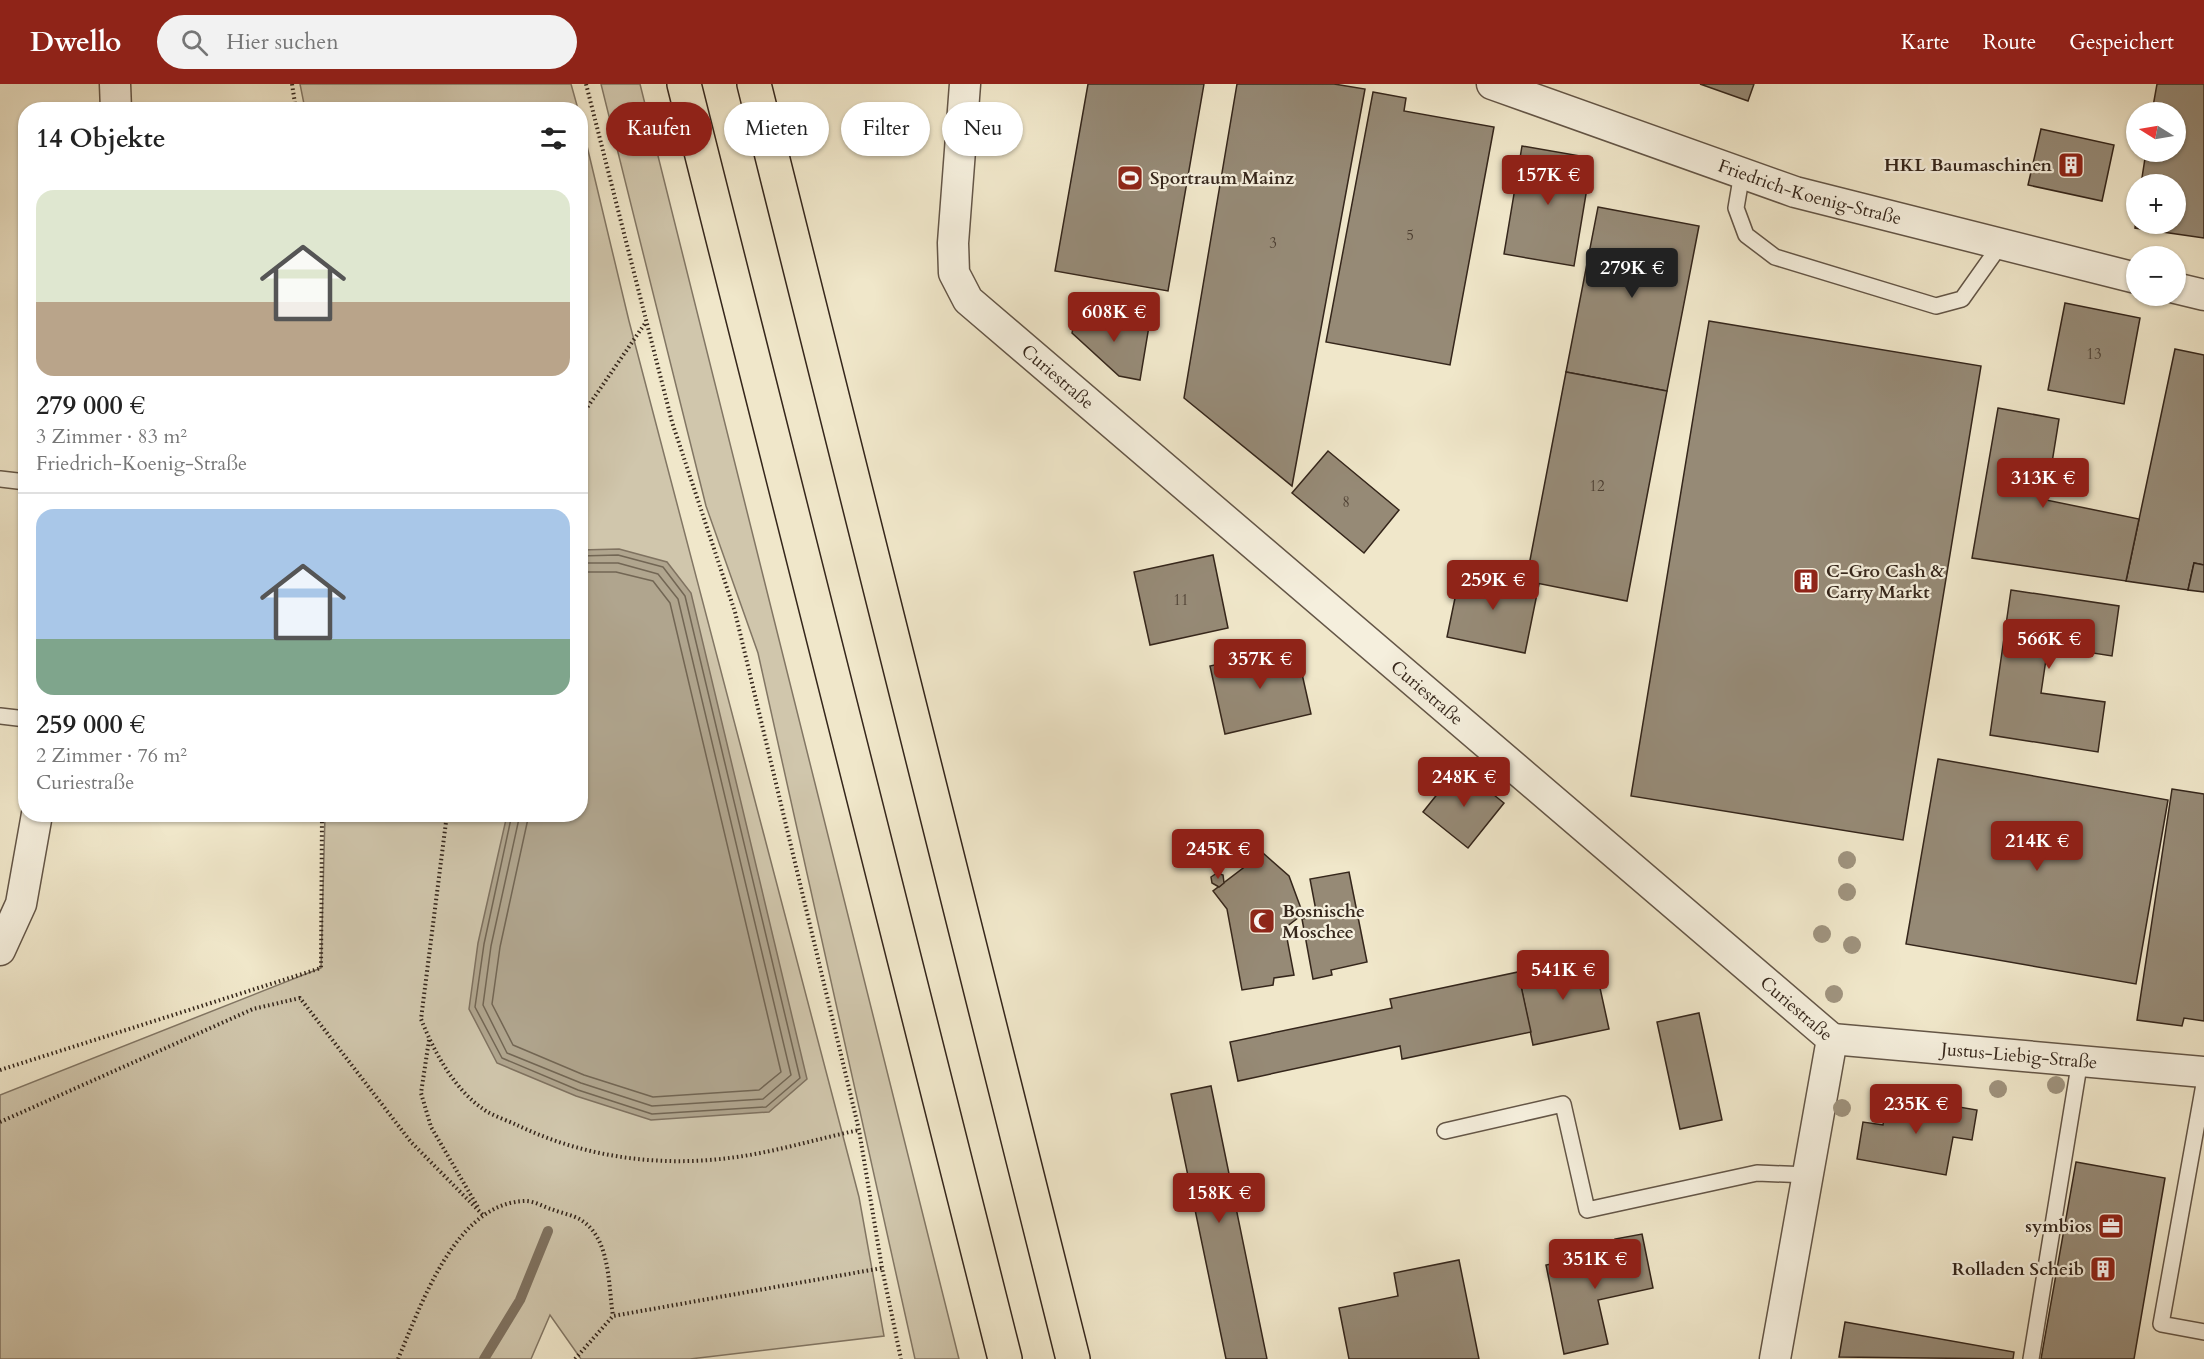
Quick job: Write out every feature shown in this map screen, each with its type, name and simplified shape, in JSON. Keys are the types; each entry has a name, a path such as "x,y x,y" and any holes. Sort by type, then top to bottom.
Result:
{"highway":[{"path":"684,84 1005,1359"},
{"path":"754,84 1073,1359"}],"street":[{"path":"115,84 116,102"},
{"name":"Curiestraße","path":"965,84 953,253 954,273 968,300 1832,1038 1775,1359"},
{"name":"Friedrich-Koenig-Straße","path":"1492,84 1796,192 2126,275"},
{"path":"2186,291 2204,295"},
{"path":"0,950 21,904 31,860 36,822"},
{"name":"Justus-Liebig-Straße","path":"1832,1038 2204,1071"}],"lane":[{"path":"1742,173 1736,208 1746,235 1775,256 1936,306 1962,298 2001,244"},
{"path":"0,479 18,481"},
{"path":"0,716 18,717"},
{"path":"2031,1359 2080,1060"},
{"path":"2204,1084 2161,1324 2204,1332"},
{"path":"1445,1131 1563,1104 1587,1210 1756,1173 1809,1175"}],"path":[{"path":"292,84 295,102"},
{"path":"586,84 672,422 735,612 859,1130 882,1268 901,1359"},
{"path":"588,405 646,321"},
{"path":"0,1070 321,968 322,822"},
{"path":"446,822 421,1019 429,1039 456,1083 486,1111 548,1140 588,1152 658,1161 730,1158 859,1130"},
{"path":"0,1122 253,1010 300,998 411,1142 483,1216"},
{"path":"429,1039 421,1093 431,1127 483,1216"},
{"path":"398,1359 436,1273 460,1237 483,1216 503,1204 528,1201 582,1220 602,1242 613,1316"},
{"path":"574,1359 613,1316 882,1268"}],"shaded area":[{"path":"300,84 571,84 576,102 304,102"},
{"path":"601,84 640,84 645,102 606,102 606,104"},
{"path":"588,150 629,321 859,1197 884,1336 690,1359 581,1359 550,1315 531,1359 0,1359 0,1095 321,968 325,822 588,822"},
{"path":"619,156 658,156 959,1359 915,1359 758,653 706,506"}],"water":[{"path":"619,549 667,562 691,593 807,1079 769,1112 651,1120 576,1096 497,1063 469,1009 478,943 505,822 588,822 588,550"}],"building":[{"name":"Sportraum Mainz","path":"1088,84 1204,84 1168,291 1055,271"},
{"path":"1237,84 1334,84 1365,89 1292,486 1184,398"},
{"path":"1700,84 1754,84 1748,101"},
{"path":"2157,84 2204,84 2204,238 2176,234 2186,234 2186,174 2143,174 2144,162 2186,162 2186,102 2154,102"},
{"path":"1373,92 1406,98 1404,111 1494,127 1450,365 1326,342"},
{"name":"HKL Baumaschinen","path":"2041,129 2114,145 2102,201 2028,185"},
{"path":"1522,146 1592,158 1574,266 1504,254"},
{"path":"1598,207 1699,226 1667,391 1566,372"},
{"path":"2065,303 2140,318 2124,404 2048,390"},
{"path":"1077,312 1149,326 1140,380 1119,376 1072,333"},
{"name":"C-Gro Cash & Carry Markt","path":"1709,321 1981,366 1903,840 1631,796"},
{"path":"2175,349 2204,355 2204,565 2194,563 2188,590 2126,581"},
{"path":"1566,372 1667,391 1627,601 1526,581"},
{"path":"1998,408 2059,419 2046,500 2139,519 2126,581 1972,558"},
{"path":"1328,451 1399,510 1364,553 1292,493"},
{"path":"1213,555 1228,628 1150,645 1134,572"},
{"path":"2194,563 2204,565 2204,592 2188,590"},
{"path":"1461,569 1539,584 1525,653 1447,637"},
{"path":"2011,590 2119,606 2112,656 2048,646 2041,693 2105,702 2098,752 1990,735"},
{"path":"1296,647 1311,714 1225,734 1210,666"},
{"path":"1938,759 2168,800 2136,984 1906,944"},
{"path":"1459,767 1504,803 1468,848 1423,812"},
{"path":"2172,789 2204,794 2204,1021 2184,1018 2182,1026 2137,1020"},
{"name":"Bosnische Moschee","path":"1263,853 1289,876 1303,914 1285,928 1294,975 1274,978 1273,985 1242,990 1227,909 1213,891"},
{"path":"1349,872 1367,962 1331,970 1332,975 1313,979 1302,919 1317,916 1310,879"},
{"path":"1217,873 1223,875 1224,883 1219,887 1212,883 1211,877"},
{"path":"1593,956 1609,1029 1533,1045 1518,972"},
{"path":"1518,972 1531,1032 1402,1059 1400,1046 1238,1081 1230,1042 1392,1008 1390,999"},
{"path":"1699,1013 1722,1120 1680,1129 1657,1022"},
{"path":"1211,1086 1267,1359 1226,1359 1171,1094"},
{"path":"1888,1095 1977,1110 1972,1140 1953,1137 1946,1175 1857,1159 1863,1122 1883,1125"},
{"name":"Rolladen Scheib","path":"2076,1162 2165,1178 2134,1359 2041,1359"},
{"path":"1642,1234 1653,1288 1598,1300 1608,1344 1564,1354 1546,1265 1617,1250 1615,1239"},
{"path":"1459,1260 1479,1359 1349,1359 1339,1308 1398,1296 1394,1273"},
{"path":"1845,1322 2014,1352 2013,1359 1839,1357"}],"waterway":[{"path":"484,1359 520,1300 548,1231"}],"place":[{"name":"HKL Baumaschinen","path":"2071,165"},
{"name":"Sportraum Mainz","path":"1130,178"},
{"name":"C-Gro Cash & Carry Markt","path":"1806,581"},
{"name":"Bosnische Moschee","path":"1262,921"},
{"name":"symbios","path":"2111,1226"},
{"name":"Rolladen Scheib","path":"2103,1269"}]}
